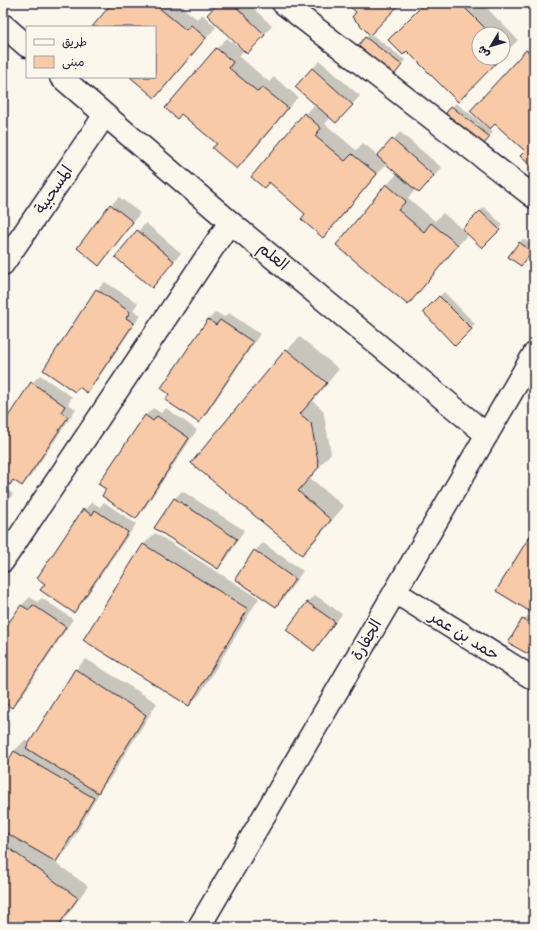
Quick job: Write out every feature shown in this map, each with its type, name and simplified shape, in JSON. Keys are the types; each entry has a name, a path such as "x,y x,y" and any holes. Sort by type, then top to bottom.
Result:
{"street":[{"path":"283,3 534,197"},
{"path":"3,25 26,45"},
{"name":"العلم","path":"62,78 230,222 487,434"},
{"name":"المسحبية","path":"3,264 105,115"},
{"path":"3,561 230,222"},
{"name":"الجفارة","path":"199,927 534,354"},
{"name":"حمد بن عمر","path":"395,592 534,679"}],"building":[{"path":"112,3 153,3 186,30 191,25 206,38 155,98 131,78 156,78 156,26 93,26"},
{"path":"218,3 232,3 265,35 247,54 207,15"},
{"path":"294,3 317,3 308,14"},
{"path":"346,3 401,3 370,35 352,17 356,12"},
{"path":"425,3 460,3 483,26 471,26 471,66 493,66 458,102 407,51 403,55 388,40"},
{"path":"365,37 402,65 390,80 353,52"},
{"path":"216,48 233,62 229,68 258,92 262,87 288,108 237,169 212,148 217,144 181,114 177,119 165,108"},
{"path":"526,50 534,58 534,169 520,156 525,151 495,124 490,129 470,111"},
{"path":"312,68 353,105 336,123 295,87"},
{"path":"451,106 490,137 478,151 440,122"},
{"path":"304,113 321,128 315,136 345,161 352,154 377,174 323,238 301,219 305,214 269,182 264,188 251,177"},
{"path":"392,139 434,176 419,193 377,156"},
{"path":"386,184 406,201 398,210 424,232 431,223 458,245 408,305 336,245"},
{"path":"110,204 133,222 99,266 77,248"},
{"path":"480,211 500,230 482,248 462,229"},
{"path":"137,230 174,261 152,288 115,257"},
{"path":"519,242 532,252 521,266 508,257"},
{"path":"96,289 130,312 126,318 134,323 87,393 79,387 75,392 43,370"},
{"path":"439,296 472,329 455,346 423,312"},
{"path":"208,319 216,325 220,320 253,342 199,423 165,400 169,394 161,388"},
{"path":"286,349 327,383 300,414 311,423 319,467 298,491 331,520 302,555 191,463"},
{"path":"31,382 65,406 61,412 68,417 22,486 13,480 10,485 3,481 3,424"},
{"path":"145,415 153,421 157,416 189,438 136,519 102,496 106,489 98,484"},
{"path":"174,498 237,539 218,569 154,528"},
{"path":"83,509 92,515 95,510 128,532 74,613 40,590 45,584 37,578"},
{"path":"531,534 534,536 534,614 496,591"},
{"path":"143,544 248,609 189,706 83,640"},
{"path":"254,550 295,579 276,607 235,579"},
{"path":"307,602 335,622 314,651 286,630"},
{"path":"21,605 29,610 33,605 66,627 12,708 3,702 3,631"},
{"path":"522,619 534,625 534,644 528,654 508,643"},
{"path":"75,669 146,715 98,793 26,748"},
{"path":"14,751 94,798 56,862 3,831 3,769"},
{"path":"3,844 78,898 57,927 3,927"}]}
